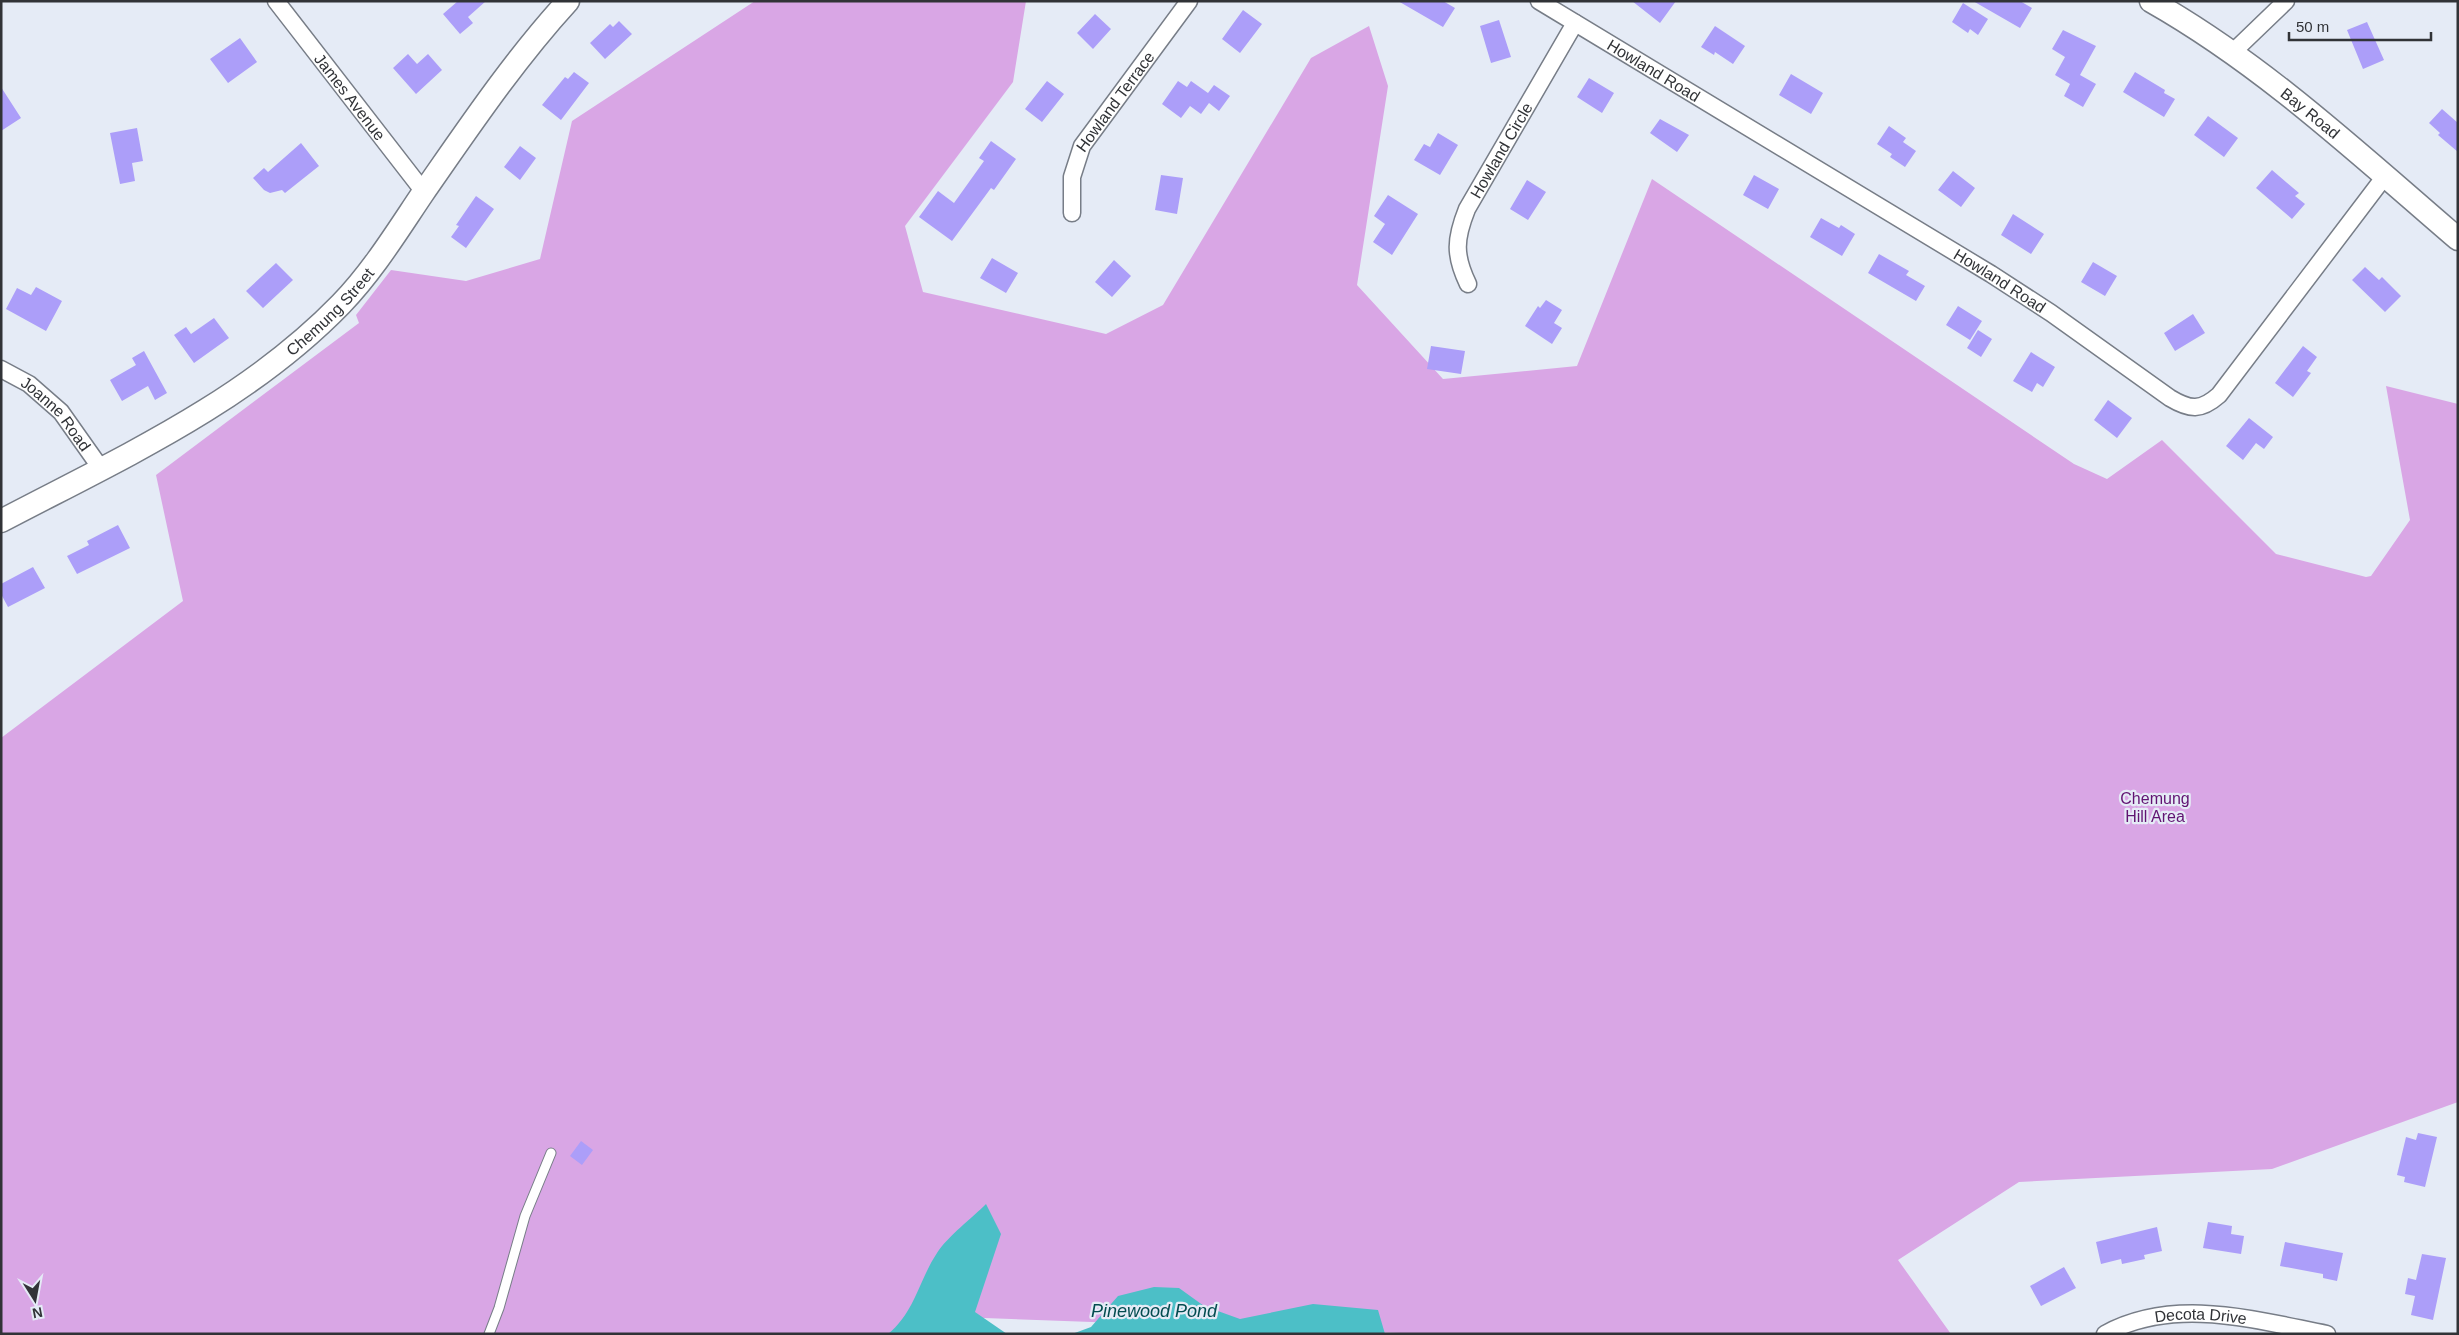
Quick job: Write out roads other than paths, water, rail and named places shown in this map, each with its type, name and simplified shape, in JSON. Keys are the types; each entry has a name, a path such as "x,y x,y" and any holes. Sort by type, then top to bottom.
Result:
{"street":[{"name":"James Avenue","path":"276,1 424,192"},
{"name":"Chemung Street","path":"1,521 102,470 233,394 301,342 358,285 506,76 568,1"},
{"name":"Howland Terrace","path":"1072,213 1072,176 1082,146 1189,1"},
{"name":"Howland Road","path":"1539,1 1991,274 2051,313 2170,398 2181,404 2196,408 2207,406 2219,395 2385,176"},
{"name":"Bay Road","path":"2151,1 2233,52 2385,176 2458,240"},
{"path":"2233,52 2286,1"},
{"name":"Howland Circle","path":"1468,284 1460,266 1457,247 1459,229 1467,209 1575,23"},
{"name":"Joanne Road","path":"1,369 29,384 61,412 102,470"},
{"name":"Decota Drive","path":"2105,1334 2138,1320 2202,1313 2249,1319 2327,1334"}],"lane":[{"path":"489,1334 499,1308 525,1216 551,1153"}],"water":[{"path":"986,1204 1001,1234 975,1312 1007,1334 888,1334 905,1316 937,1253"},
{"name":"Pinewood Pond","path":"1154,1287 1179,1288 1204,1306 1240,1319 1313,1304 1378,1310 1385,1334 1072,1334 1091,1327 1118,1296"}],"park label":[{"name":"Chemung Hill Area","path":"2155,807"}]}
